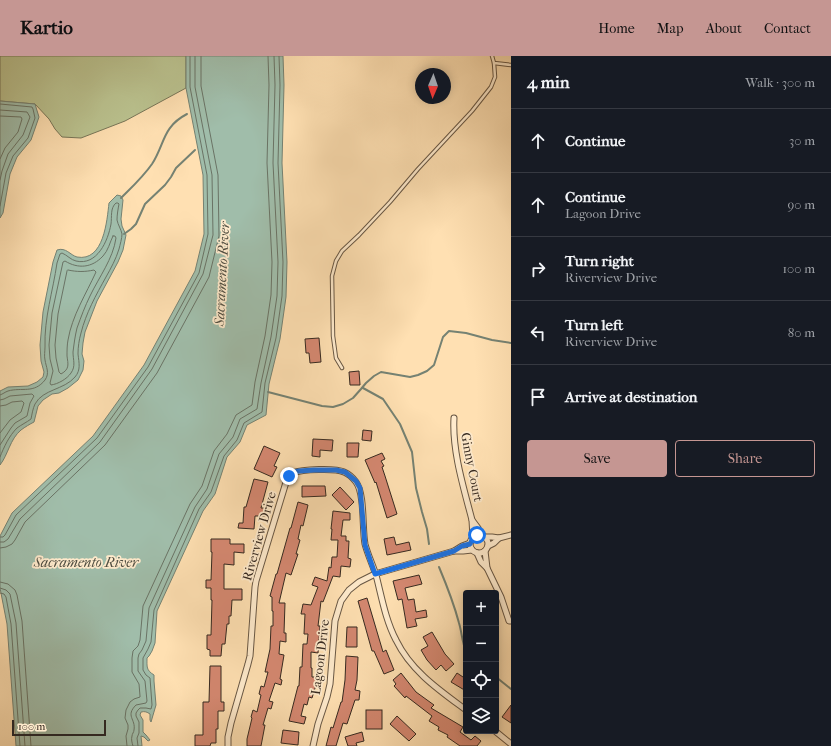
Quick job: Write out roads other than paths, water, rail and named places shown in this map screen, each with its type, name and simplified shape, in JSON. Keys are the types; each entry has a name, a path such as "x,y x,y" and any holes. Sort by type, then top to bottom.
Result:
{"street":[{"name":"Ginny Court","path":"454,418 453,431 460,475 472,520"},
{"name":"Riverview Drive","path":"228,746 231,723 249,660 255,587 284,486 291,474 299,471 336,470 345,472 356,481 360,488 365,545 395,640 406,658 419,672 438,690 463,708"},
{"path":"472,520 488,542 487,568"},
{"path":"454,551 462,546 470,544 473,538 472,520"},
{"path":"473,538 477,535 499,538 511,535"},
{"path":"454,551 474,551 480,553 499,538"},
{"path":"470,544 481,562 487,568 501,597 510,621"},
{"name":"Lagoon Drive","path":"313,746 318,724 328,697 335,621 341,601 349,590 359,582 375,574 454,551"},
{"path":"499,734 511,744"}],"lane":[{"path":"342,368 336,358 333,336 332,276 336,261 342,251 390,202 418,169 472,111 491,87 495,77 492,56"},
{"path":"494,63 511,65"}],"water":[{"name":"Sacramento River","path":"186,56 283,56 284,85 282,163 287,262 286,297 280,339 269,384 266,415 247,425 240,442 227,457 215,494 203,511 157,611 155,643 147,658 148,668 154,675 156,705 151,722 149,713 141,712 140,715 143,720 143,732 150,740 148,741 141,736 142,746 16,746 7,624 0,588 0,536 12,513 93,436 144,365 195,271 204,234 203,175 186,88"},
{"path":"0,101 35,104 39,117 31,140 17,157 10,174 3,213 0,218"},
{"path":"117,195 121,196 123,200 121,219 126,235 123,250 118,262 97,301 85,332 82,354 84,361 83,370 78,380 68,388 59,393 52,394 43,400 38,406 34,422 17,434 0,465 0,391 8,387 28,386 37,382 43,377 44,372 41,361 40,345 43,312 53,262 57,250 65,250 77,257 86,257 93,253 98,247 105,229 109,203"}],"waterway":[{"path":"121,198 141,178 152,164 168,130 173,124 187,114"},
{"path":"124,234 136,224 145,204 165,185 176,168 195,150"},
{"path":"268,392 322,406 333,407 343,404 353,398 366,383 381,372 410,377 427,371 434,365 443,337 449,331 466,333 511,343"},
{"path":"363,388 383,399 400,424 412,452 416,488 427,529 429,544"},
{"path":"439,567 455,609 463,640"},
{"path":"499,679 511,689"}]}
